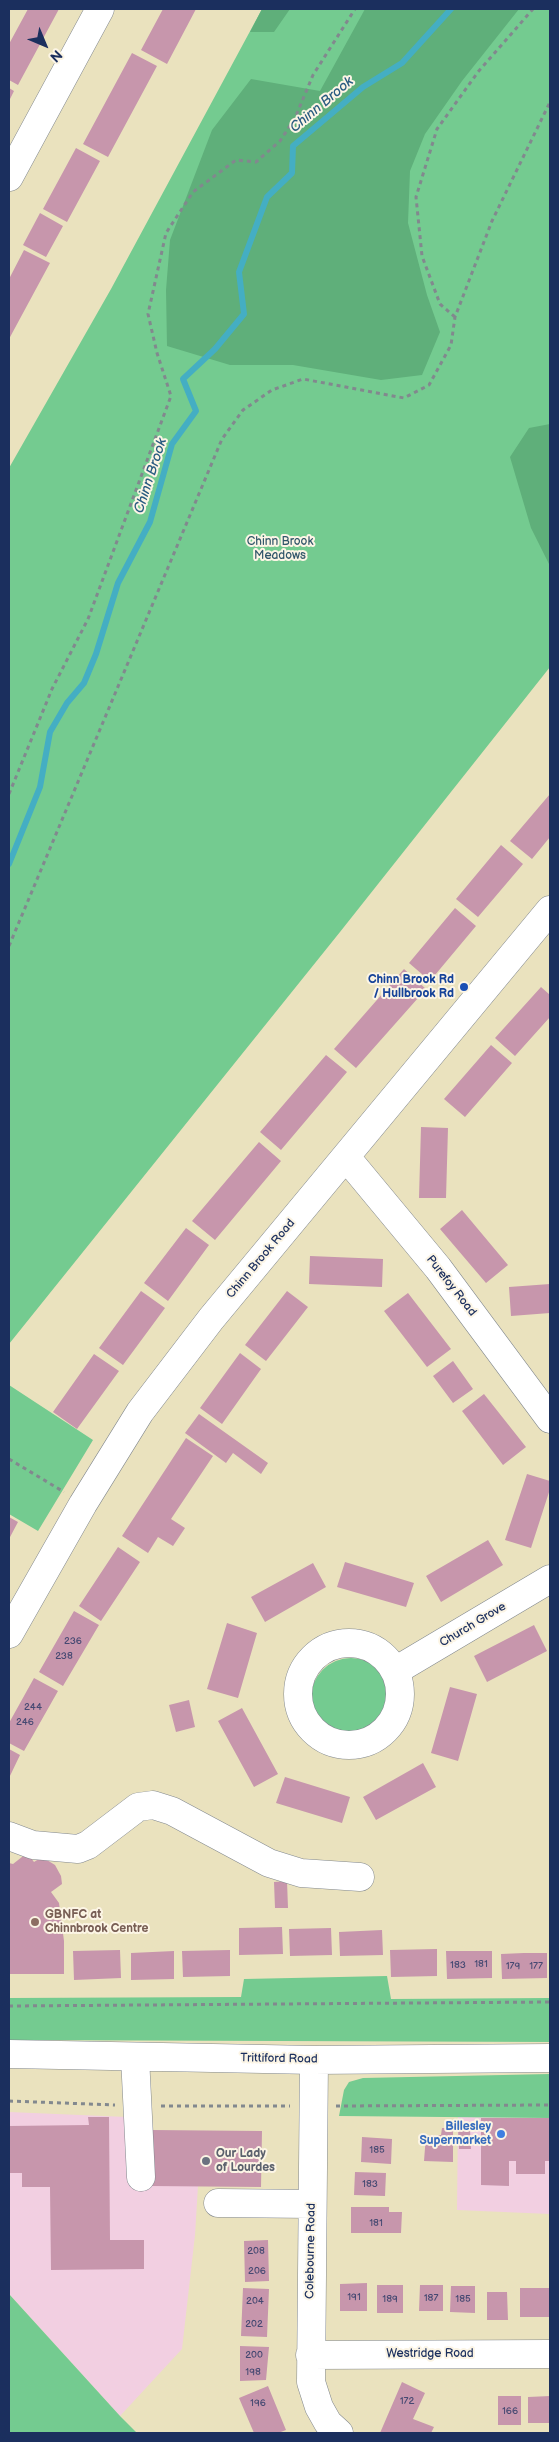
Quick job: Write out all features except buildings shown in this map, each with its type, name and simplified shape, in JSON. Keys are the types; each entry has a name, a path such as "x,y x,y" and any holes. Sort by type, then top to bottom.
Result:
{"street":[{"path":"9,177 100,9"},
{"name":"Chinn Brook Road","path":"9,1634 82,1504 140,1412 199,1334 550,910"},
{"name":"Purefoy Road","path":"346,1157 545,1401"},
{"name":"Church Grove","path":"396,1671 550,1579"},
{"path":"9,1836 33,1845 78,1849 88,1845 138,1807 153,1805 172,1811 252,1854 286,1869 301,1873 360,1877"},
{"name":"Trittiford Road","path":"9,2054 314,2060 550,2058"},
{"path":"135,2056 140,2177"},
{"name":"Colebourne Road","path":"314,2060 311,2382 319,2407 328,2423 339,2433"},
{"path":"218,2203 312,2204"},
{"name":"Westridge Road","path":"310,2355 550,2354"}],"path":[{"path":"9,794 52,688 88,619 171,396 156,353 148,314 166,233 193,192 236,160 256,162 280,141 295,118 313,75 355,9"},
{"path":"455,317 440,304 422,256 416,197 437,129 478,72 533,9"},
{"path":"9,946 222,439 243,410 272,390 303,379 404,398 429,385 451,345 455,317 492,221 550,102"},
{"path":"9,1459 82,1504"},
{"path":"9,2006 550,2002"},
{"path":"313,2106 550,2105"}],"shaded area":[{"path":"9,2112 151,2118 150,2185 198,2186 195,2235 182,2349 120,2416 9,2294"},
{"path":"458,2117 550,2118 550,2214 457,2210"}],"green space":[{"name":"Chinn Brook Meadows","path":"262,9 550,9 550,667 9,1344 9,468 111,289"},
{"path":"262,9 290,9 274,32 250,32"},
{"path":"365,9 519,9 462,81 425,134 410,171 408,223 427,295 440,332 422,375 381,380 293,365 230,365 167,346 166,290 170,240 212,130 251,79 320,91"},
{"path":"550,424 550,566 531,528 510,457 529,428"},
{"path":"9,1385 93,1440 38,1531 9,1514"},
{"path":"343,1658 359,1658 380,1669 391,1690 391,1706 380,1727 359,1738 343,1738 329,1732 317,1720 311,1706 311,1690 317,1676 329,1664"},
{"path":"387,1976 391,1999 550,1998 550,2042 9,2040 9,1998 241,1997 244,1979"},
{"path":"550,2074 550,2118 339,2116 344,2090 349,2082 363,2078"},
{"path":"9,2294 120,2416 137,2433 9,2433"}],"waterway":[{"name":"Chinn Brook","path":"9,864 40,787 50,732 67,703 84,683 96,654 118,583 150,522 172,444 196,411 183,379 215,349 244,314 239,272 267,197 292,173 293,146 363,87 402,63 451,9"}],"place":[{"name":"Chinn Brook Rd / Hullbrook Rd","path":"464,987"},
{"name":"GBNFC at Chinnbrook Centre","path":"35,1922"},
{"name":"Billesley Supermarket","path":"501,2134"},
{"name":"Our Lady of Lourdes","path":"206,2161"}]}
